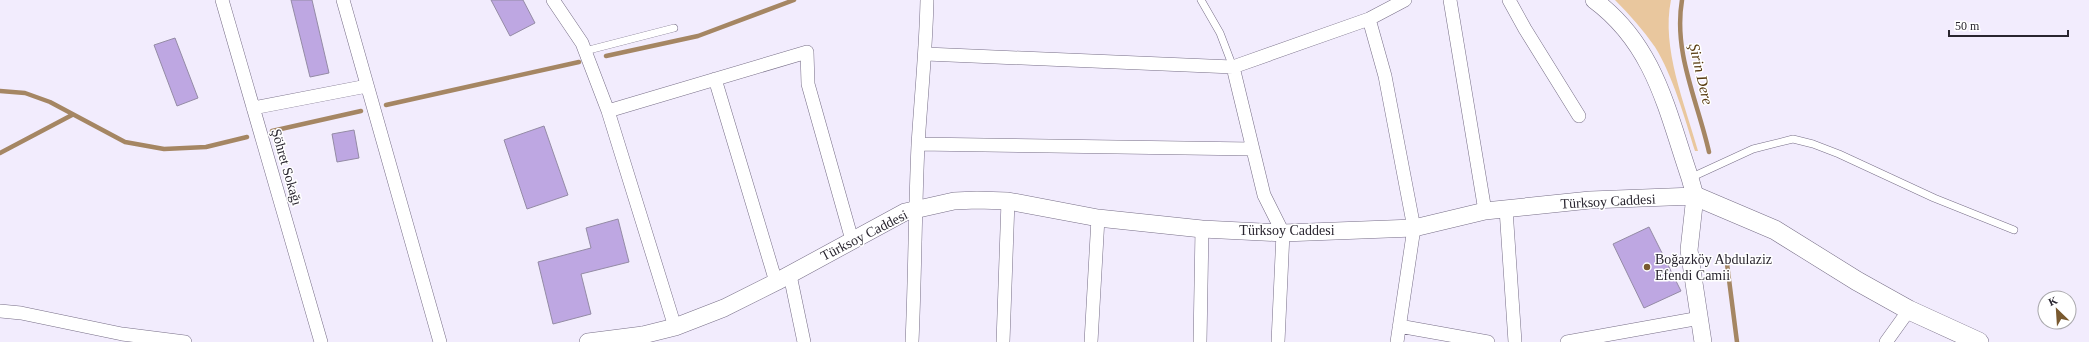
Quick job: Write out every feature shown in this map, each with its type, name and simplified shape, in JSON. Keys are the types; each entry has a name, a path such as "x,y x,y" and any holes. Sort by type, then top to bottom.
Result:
{"main road":[{"name":"Türksoy Caddesi","path":"1695,196 1775,230 1857,281 1909,310 1979,342"}],"street":[{"name":"Şöhret Sokağı","path":"222,0 321,342"},
{"path":"343,0 440,342"},
{"path":"553,0 582,43 608,111 675,327"},
{"path":"912,342 918,144 926,54 927,0"},
{"path":"926,54 1233,67 1369,18 1405,0"},
{"path":"1450,0 1485,211"},
{"path":"1509,0 1525,29 1579,116"},
{"path":"1594,0 1624,28 1639,46 1652,68 1690,178 1695,196 1689,250 1703,342"},
{"path":"1369,18 1385,76 1414,228 1397,342"},
{"path":"608,111 807,52 808,84 852,240"},
{"path":"1233,67 1264,195 1283,233 1278,342"},
{"path":"715,79 804,342"},
{"path":"253,108 367,86"},
{"path":"918,144 1252,149"},
{"name":"Türksoy Caddesi","path":"588,342 643,335 675,327 724,308 905,212 954,201 977,200 1008,202 1098,218 1202,229 1283,233 1414,228 1485,211 1590,200 1695,196"},
{"path":"1003,342 1008,202"},
{"path":"1506,209 1515,342"},
{"path":"1091,342 1098,218"},
{"path":"1200,342 1202,229"},
{"path":"1886,342 1909,310"},
{"path":"0,311 21,313 122,334 185,342"},
{"path":"1567,342 1700,318"},
{"path":"1399,326 1488,342"}],"lane":[{"path":"1201,0 1220,33 1233,67"},
{"path":"585,51 674,28"},
{"path":"1690,178 1753,149 1793,139 1839,154 1934,198 2014,230"}],"shaded area":[{"path":"1615,0 1671,0 1669,37 1672,56 1681,95 1698,151 1695,151 1678,98 1655,47"}],"building":[{"path":"291,0 312,0 329,73 310,77"},
{"path":"491,0 523,0 535,23 510,36"},
{"path":"175,38 198,98 177,106 154,45"},
{"path":"544,126 568,195 527,209 504,140"},
{"path":"354,130 359,158 337,162 332,134"},
{"path":"618,219 629,262 581,274 591,314 553,324 538,262 591,248 586,228"},
{"name":"Boğazköy Abdulaziz Efendi Camii","path":"1649,227 1681,291 1644,308 1613,244"}],"waterway":[{"path":"606,56 698,36 794,0"},
{"name":"Şirin Dere","path":"1682,0 1680,20 1684,58 1709,152"},
{"path":"386,105 579,62"},
{"path":"0,91 25,93 50,102 125,142 164,149 206,147 247,137"},
{"path":"272,131 361,111"},
{"path":"0,153 72,115"},
{"name":"Şirin Dere","path":"1726,256 1737,342"}],"place":[{"name":"Boğazköy Abdulaziz Efendi Camii","path":"1647,267"}]}
